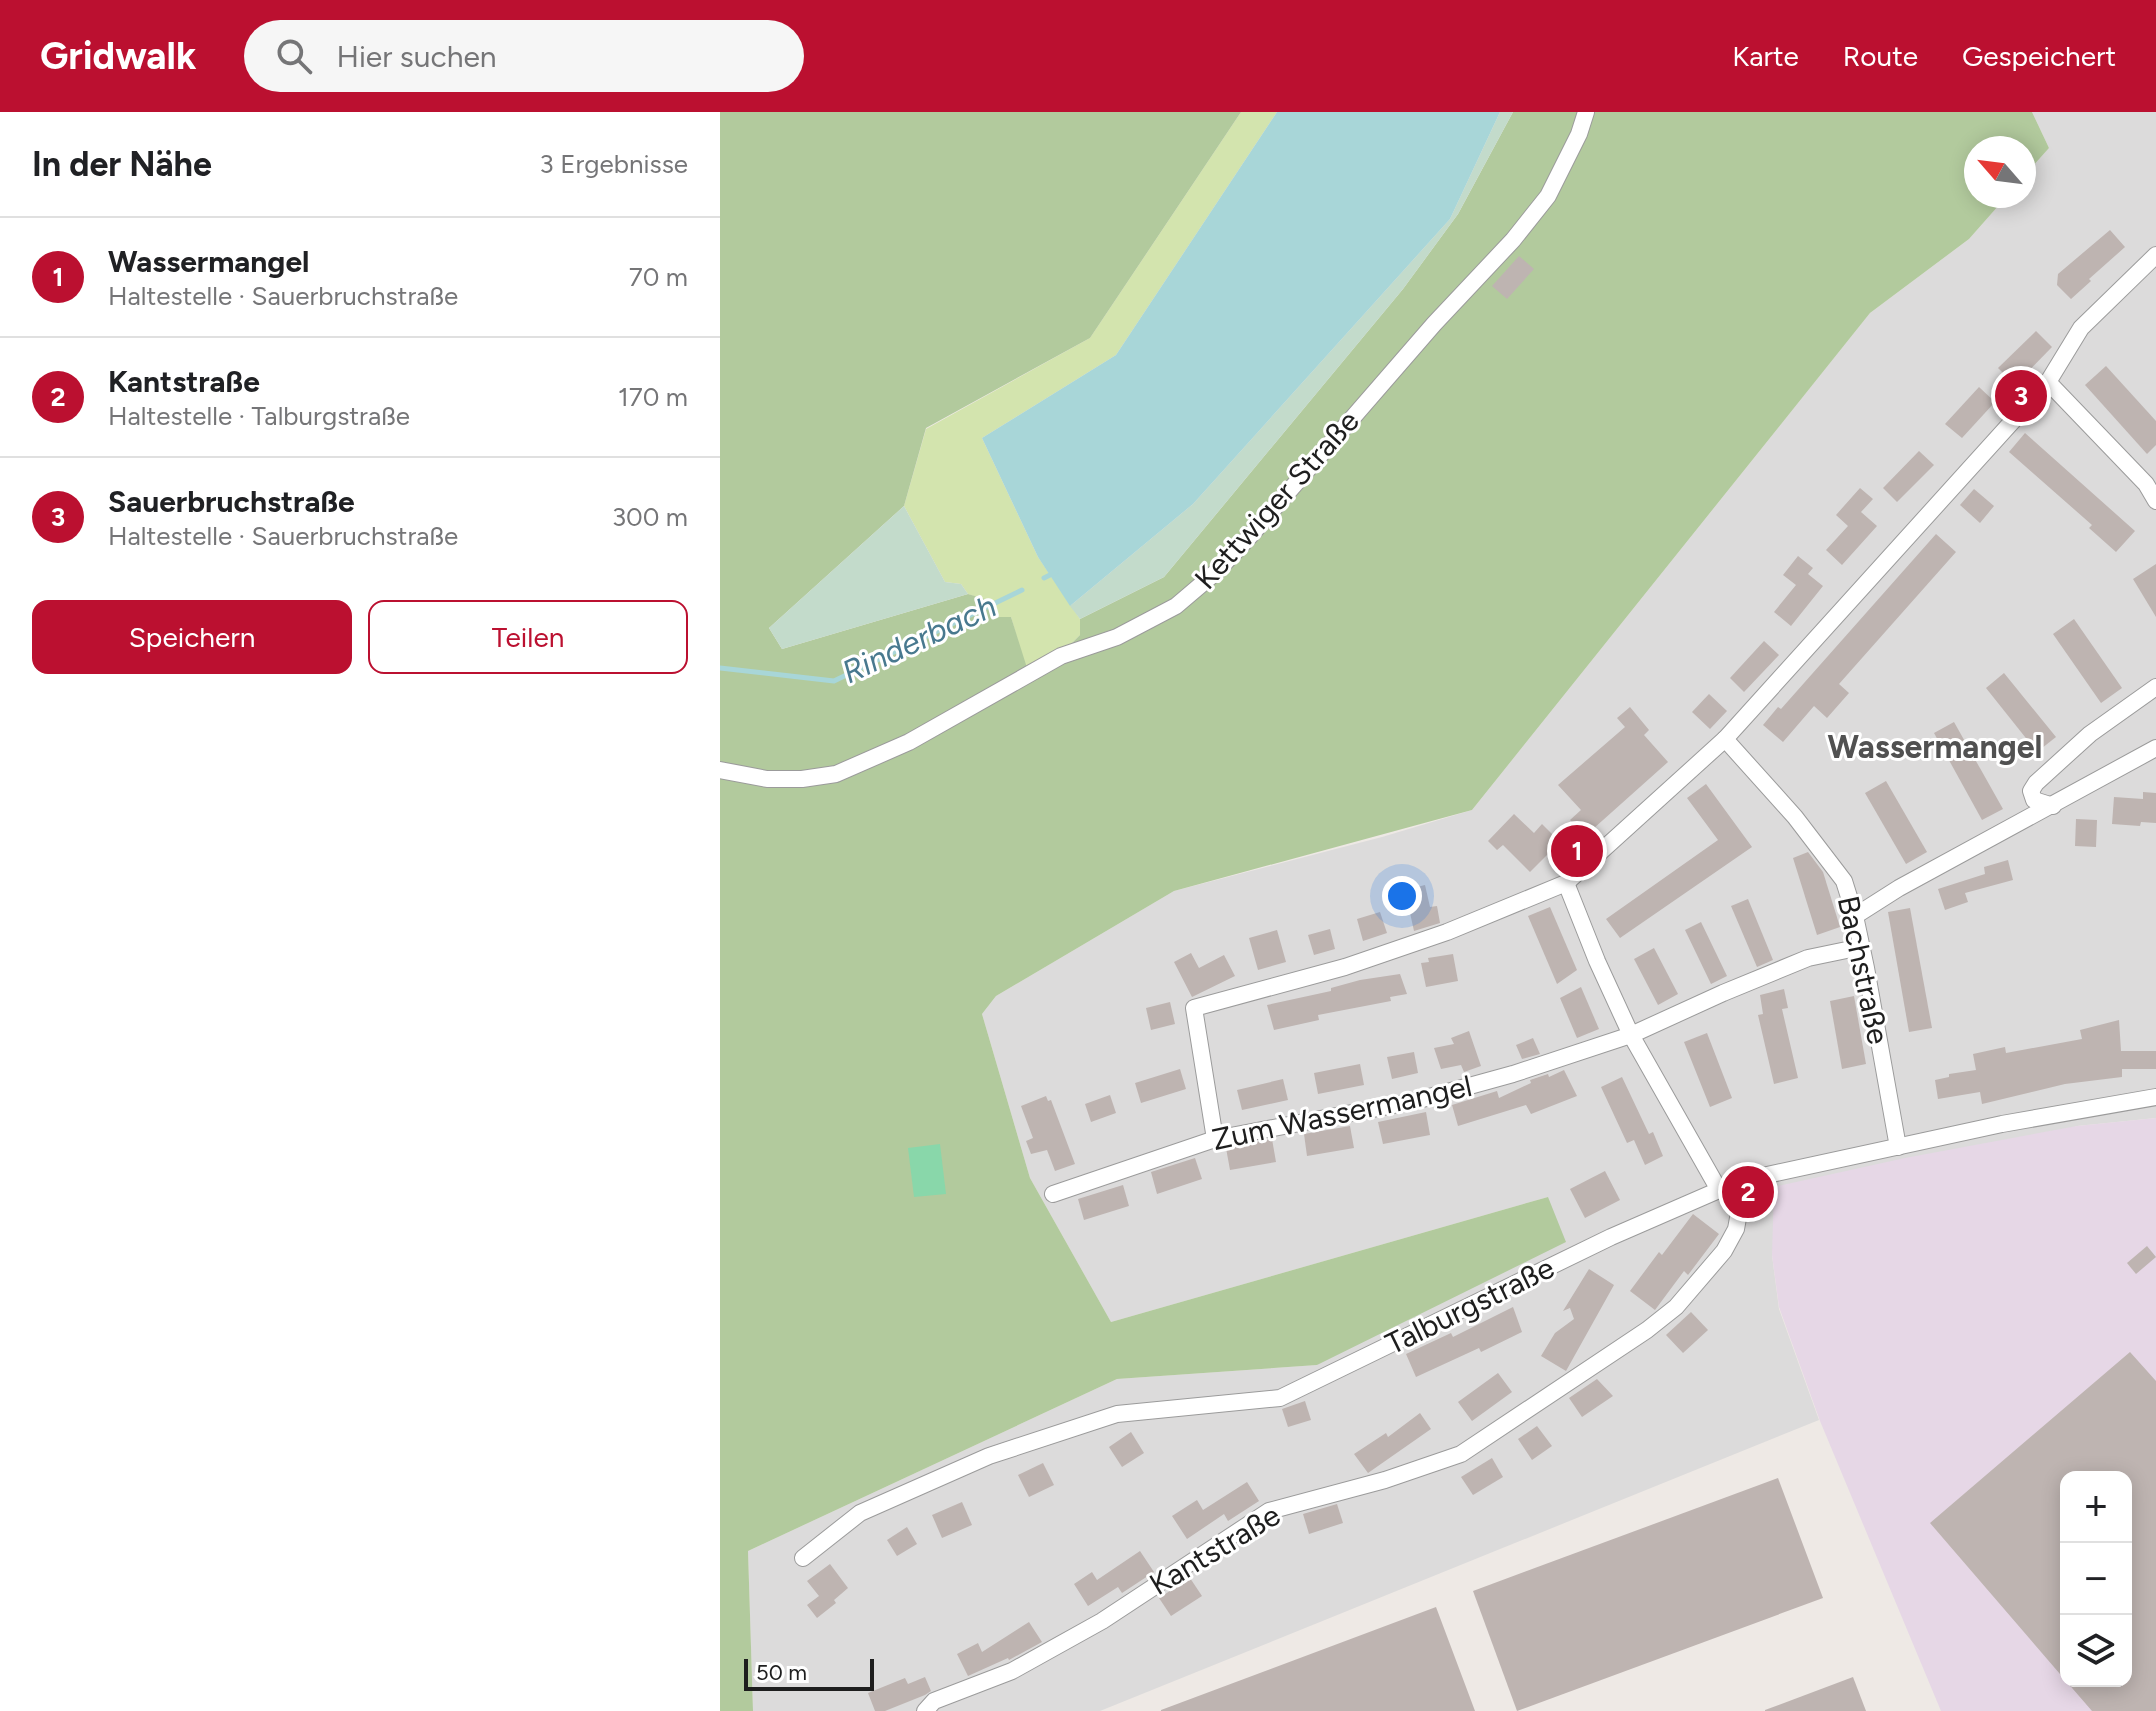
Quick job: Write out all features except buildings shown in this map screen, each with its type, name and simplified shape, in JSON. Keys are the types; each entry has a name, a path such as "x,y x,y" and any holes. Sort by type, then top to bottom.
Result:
{"street":[{"name":"Kettwiger Straße","path":"720,770 767,779 802,779 836,774 909,742 1061,656 1145,624 1185,599 1250,536 1434,324 1513,240 1548,196 1579,134 1586,112"},
{"path":"1215,1139 1194,1008 1345,967 1447,932 1566,883 1725,739 2048,382 2081,328 2156,255"},
{"path":"2048,382 2151,480 2156,501"},
{"path":"2053,806 2034,800 2031,791 2036,783 2090,734 2156,687"},
{"name":"Bachstraße","path":"1725,739 1832,862 1844,881 1855,916 1898,1147"},
{"path":"1855,916 1899,888 2156,748"},
{"path":"1566,883 1631,1035 1726,1187"},
{"name":"Zum Wassermangel","path":"1053,1194 1215,1139 1415,1101 1513,1074 1631,1035 1808,958 1861,947"},
{"name":"Talburgstraße","path":"803,1558 860,1513 1004,1452 1117,1414 1280,1398 1611,1237 1726,1187 1767,1175 2031,1118 2156,1097"},
{"name":"Kantstraße","path":"925,1711 934,1701 1012,1671 1102,1621 1269,1511 1385,1480 1461,1454 1647,1330 1676,1307 1724,1251 1736,1229 1740,1207 1726,1187"}],"shaded area":[{"path":"2032,112 2156,112 2156,1118 2077,1126 1772,1255 1779,1309 1819,1420 1100,1711 753,1711 748,1551 1117,1379 1317,1365 1548,1197 1111,1322 1030,1178 982,1014 996,996 1174,891 1382,837 1472,810 1870,313 1969,239 1996,208 2036,208 2036,163 2049,148"},
{"path":"2156,1118 2156,1711 1941,1711 1820,1421 1779,1307 1772,1255 1774,1187 1905,1158 2077,1126"}],"green space":[{"path":"720,112 1241,112 1090,338 926,428 904,506 769,628 782,649 968,594 988,600 999,617 1011,617 1028,671 1063,652 1080,635 1080,619 1164,577 1403,289 1458,214 1513,112 2032,112 2049,148 2036,163 2036,136 1964,136 1964,208 1996,208 1969,239 1870,313 1472,810 1174,891 996,996 982,1014 1030,1178 1111,1322 1548,1197 1566,1242 1317,1365 1117,1379 748,1551 753,1711 720,1711"},
{"path":"1241,112 1277,112 1116,355 982,438 1038,557 1080,619 1080,635 1063,652 1025,666 1011,617 999,617 988,601 968,594 961,584 945,582 904,506 926,429 1090,338"},
{"path":"1500,112 1513,112 1458,214 1403,289 1164,577 1080,619 1070,606 1193,504 1450,219"},
{"path":"904,506 945,582 961,584 968,594 782,649 769,628"},
{"path":"940,1144 946,1194 914,1197 908,1148"}],"water":[{"path":"1277,112 1500,112 1450,219 1193,504 1070,606 1038,557 982,438 1116,355"}],"waterway":[{"name":"Rinderbach","path":"1044,578 1056,572"},
{"name":"Rinderbach","path":"720,668 834,681 1022,590"}],"place":[{"name":"Sauerbruchstraße","path":"2021,396"},
{"name":"Wassermangel","path":"1577,851"},
{"name":"Kantstraße","path":"1748,1192"}],"district":[{"name":"Wassermangel","path":"1935,747"}]}
